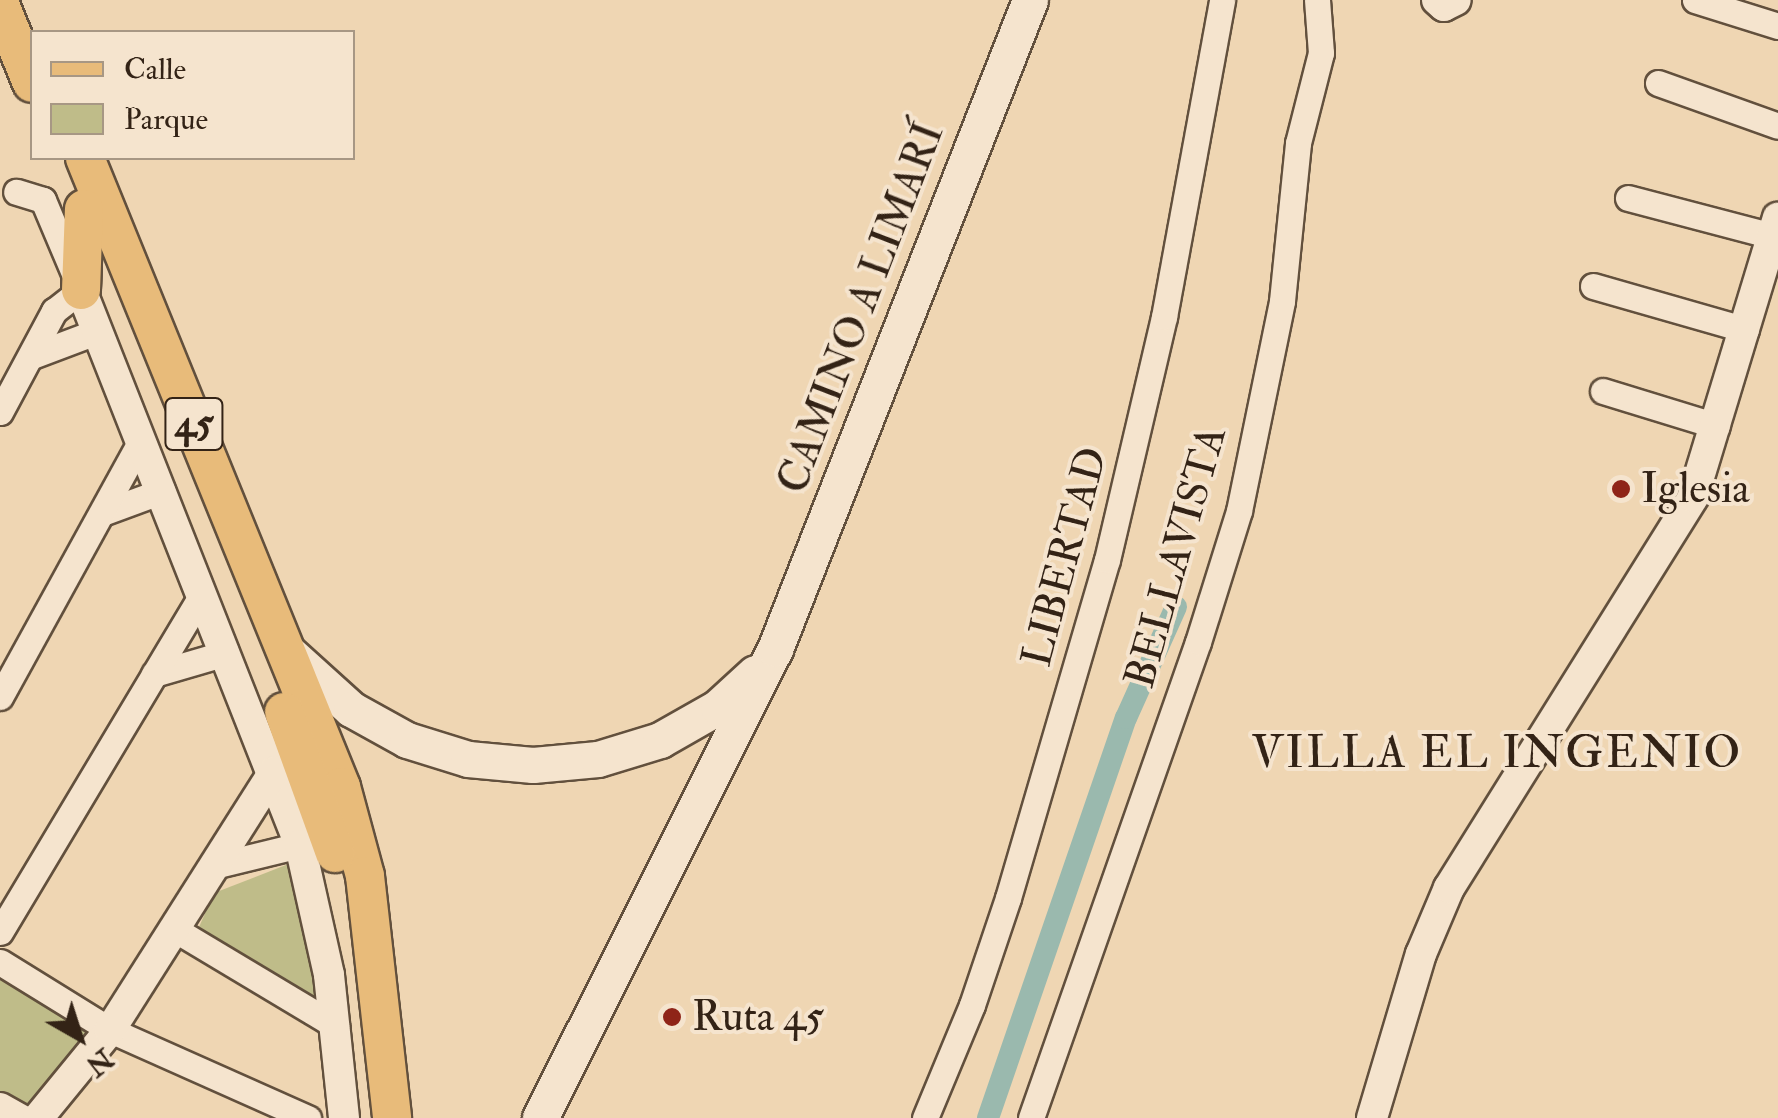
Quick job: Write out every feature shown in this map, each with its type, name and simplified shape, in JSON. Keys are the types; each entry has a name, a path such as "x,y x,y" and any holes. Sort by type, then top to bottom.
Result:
{"main road":[{"path":"23,0 35,30"},
{"name":"CAMINO A LIMARÍ","path":"540,1118 776,649 1030,0"},
{"path":"0,4 30,78"},
{"name":"45","path":"64,160 222,548 374,969"},
{"name":"45","path":"86,160 340,786 365,876 374,969 389,1059 392,1118"},
{"path":"81,290 84,209"},
{"path":"222,548 288,652"},
{"name":"CAMINO A LIMARÍ","path":"288,652 326,690 378,726 468,759 533,765 598,759 690,726 739,690 776,649"},
{"path":"690,726 723,757"}],"street":[{"name":"LIBERTAD","path":"925,1118 972,1005 1008,898 1107,560 1164,317 1222,0"},
{"name":"BELLAVISTA","path":"1030,1118 1198,642 1239,511 1282,301 1298,143 1321,53 1317,0"},
{"path":"1436,0 1444,6 1456,0"},
{"path":"1695,0 1778,26"},
{"path":"1658,83 1778,126"},
{"path":"16,192 43,200 162,490 300,844 336,1026 344,1118"},
{"path":"1372,1118 1421,954 1449,888 1694,497 1775,227 1628,198"},
{"path":"1593,286 1746,330"},
{"path":"0,412 54,311 81,290"},
{"path":"32,356 96,332"},
{"path":"1603,391 1717,426"},
{"path":"0,697 105,512 141,440"},
{"path":"105,512 162,490"},
{"path":"0,932 202,594"},
{"path":"154,674 226,652"},
{"path":"38,1118 110,1030 274,772"},
{"path":"214,866 300,844"},
{"path":"174,930 336,1026"},
{"path":"0,962 110,1030 308,1118"},
{"path":"0,1105 23,1118"}],"green space":[{"path":"291,863 323,1012 199,927 214,893"},
{"path":"0,974 96,1031 31,1111 0,1093"}],"waterway":[{"path":"988,1118 1126,718 1176,607"}],"place":[{"name":"Iglesia","path":"1621,489"},
{"name":"Ruta 45","path":"672,1017"}],"district":[{"name":"VILLA EL INGENIO","path":"1497,754"}]}
